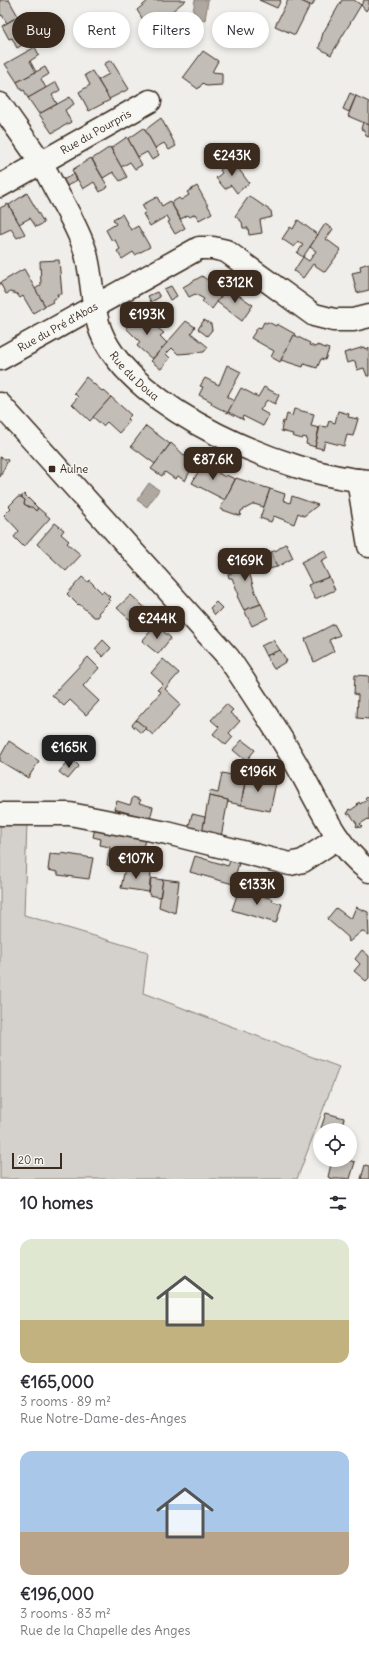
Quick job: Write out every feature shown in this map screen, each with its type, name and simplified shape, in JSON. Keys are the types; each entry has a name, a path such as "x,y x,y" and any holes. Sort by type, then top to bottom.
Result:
{"street":[{"name":"Rue du Pourpris","path":"0,186 150,101"},
{"name":"Rue du Doua","path":"0,104 41,162 74,224 84,249 91,274 95,307 101,333 119,362 143,385 170,407 215,433 270,458 313,471 363,480"},
{"name":"Rue du Pré d'Abas","path":"0,359 199,248 213,248 226,251 314,315 334,320 353,320 369,316"},
{"path":"0,404 228,657 290,753 338,838 350,854 369,871"},
{"path":"363,480 369,546"},
{"path":"0,814 70,814 167,833 290,864 303,861 338,838"}],"shaded area":[{"path":"195,0 208,0 205,20 204,12 193,12"},
{"path":"149,483 159,490 147,507 137,500"},
{"path":"27,822 24,915 148,952 143,993 339,1067 318,1123 313,1123 313,1136 297,1179 0,1179 0,823"}],"building":[{"path":"0,0 9,0 16,12 12,12 12,20 7,23 2,15 0,16"},
{"path":"149,0 186,0 171,12 138,12 137,10"},
{"path":"259,0 281,0 277,8"},
{"path":"288,0 299,0 310,5 295,35 275,26"},
{"path":"299,0 315,0 312,6"},
{"path":"342,0 354,0 361,5 331,55 319,48 323,33"},
{"path":"364,0 369,0 369,6 366,11 361,5"},
{"path":"12,20 12,38 9,39 2,26"},
{"path":"33,48 36,48 39,55 30,61 36,72 17,82 5,64"},
{"path":"203,51 218,61 212,72 222,73 222,85 206,86 203,83 198,89 183,78"},
{"path":"111,60 129,89 109,99 98,80 109,74 104,64"},
{"path":"45,67 49,74 41,79 46,88 28,98 24,90 22,91 17,82"},
{"path":"92,71 110,100 89,111 79,92 90,85 85,75"},
{"path":"56,82 60,90 52,95 57,104 39,114 28,98"},
{"path":"350,93 356,96 349,112 343,109"},
{"path":"356,96 369,102 369,125 348,116"},
{"path":"70,97 74,104 65,110 71,122 52,133 39,114"},
{"path":"161,118 176,146 169,150 164,143 155,148 145,130"},
{"path":"363,122 369,125 369,137 366,136 365,131 361,129"},
{"path":"144,128 159,155 152,160 147,152 138,157 128,139"},
{"path":"127,137 142,165 135,169 130,162 121,167 111,148"},
{"path":"110,147 127,177 120,181 113,172 103,178 92,159"},
{"path":"91,158 108,187 100,192 94,182 83,189 72,170"},
{"path":"232,160 249,183 237,193 231,185 225,189 216,178 222,173 220,170"},
{"path":"74,174 77,180 67,186 63,180"},
{"path":"197,186 212,213 199,220 195,214 190,217 188,215 181,219 171,203 179,198 181,200 189,195 187,192"},
{"path":"27,193 44,223 36,227 30,218 19,224 9,205"},
{"path":"249,196 271,211 272,217 260,220 262,233 249,235 248,228 243,228 242,222 235,216"},
{"path":"157,197 162,206 170,201 185,228 175,234 168,222 170,221 167,216 150,226 143,214 146,212 142,205"},
{"path":"8,204 25,234 17,238 11,229 0,234 0,208"},
{"path":"122,214 131,230 138,226 150,247 135,255 133,252 122,259 117,251 120,249 115,240 112,241 106,230 116,224 113,219"},
{"path":"298,220 318,235 303,257 297,253 303,245 298,242 294,247 282,239 290,227 293,229"},
{"path":"325,224 333,229 326,239 341,250 325,272 313,264 303,278 294,271 303,257 309,261 316,251 310,247"},
{"path":"59,260 62,294 57,294 58,297 52,300 53,302 45,306 35,289 41,285 40,261"},
{"path":"369,263 369,290 357,293 352,273 361,271 360,266"},
{"path":"24,269 45,306 33,313 23,296 20,298 17,294 10,292 6,294 0,283"},
{"path":"202,276 217,287 221,282 228,287 212,309 202,302 204,299 195,294 189,297 183,287"},
{"path":"171,286 177,296 170,300 164,289"},
{"path":"227,287 253,305 242,321 217,302"},
{"path":"157,292 160,297 151,302 148,296"},
{"path":"137,315 146,322 148,320 164,333 160,336 167,343 152,359 137,346 140,342 126,328"},
{"path":"204,320 211,324 212,330 207,336 198,329"},
{"path":"186,321 195,327 191,333 208,347 204,352 178,354 172,348 166,354 170,358 161,369 151,361"},
{"path":"264,322 268,322 276,326 277,324 295,334 280,362 271,357 274,351 251,338 258,327 261,328"},
{"path":"294,335 310,343 309,345 316,347 317,345 329,349 325,360 321,359 317,368 304,364 303,367 281,360"},
{"path":"364,347 365,349 369,348 369,376 367,376 364,368 357,370 355,361 347,363 344,353"},
{"path":"227,365 241,372 227,397 234,401 228,413 211,404 212,402 199,395 203,387 200,386 205,378 219,385"},
{"path":"86,377 111,397 90,421 72,404 78,397 74,393"},
{"path":"264,387 279,395 275,404 267,400 260,410 269,415 263,426 243,416 242,418 244,420 228,412 241,388 258,397"},
{"path":"111,397 131,415 127,419 130,421 119,433 107,422 103,426 93,417"},
{"path":"294,409 314,414 311,426 319,428 315,447 306,444 307,438 303,437 302,439 292,436 293,434 281,431 283,421 285,422 287,414 292,416"},
{"path":"338,411 349,414 348,417 358,419 353,436 347,435 344,446 325,441 323,449 315,447 320,426 327,427 329,421 335,423"},
{"path":"146,426 170,444 155,464 131,446"},
{"path":"171,443 185,456 188,453 197,458 185,481 178,476 175,479 165,472 162,476 151,469"},
{"path":"0,457 8,460 0,477"},
{"path":"204,461 219,469 217,472 225,477 226,475 235,479 225,500 192,483"},
{"path":"236,478 270,489 264,507 254,504 241,511 240,516 220,509"},
{"path":"270,489 285,494 283,500 290,503 292,496 318,505 304,516 298,513 294,524 274,516 271,522 260,518"},
{"path":"24,494 38,508 36,511 24,504 25,500 21,497"},
{"path":"18,497 25,500 24,504 32,507 36,511 38,508 50,518 24,547 14,537 19,531 4,515 11,508 9,506"},
{"path":"55,523 64,530 61,534 69,541 67,543 81,555 66,571 37,544"},
{"path":"286,543 293,558 277,567 271,552 277,550"},
{"path":"325,550 328,557 321,561 329,577 312,584 301,562"},
{"path":"271,552 277,567 261,571 257,557"},
{"path":"257,557 259,565 248,568 254,589 261,604 244,610 237,596 239,595 232,578 229,578 228,574 232,573 230,562"},
{"path":"82,577 88,582 89,580 102,593 103,591 110,597 108,599 110,601 98,613 100,614 98,617 94,617 79,604 78,605 67,594"},
{"path":"329,577 335,590 315,599 308,585"},
{"path":"131,595 153,615 141,630 117,608"},
{"path":"216,602 222,608 215,615 210,608"},
{"path":"261,604 268,618 252,626 244,610"},
{"path":"334,624 340,635 329,640 334,651 314,662 305,639"},
{"path":"156,625 171,638 158,654 142,641"},
{"path":"103,640 111,648 103,657 95,649"},
{"path":"273,640 280,650 266,656 261,646"},
{"path":"280,650 287,661 274,669 266,656"},
{"path":"88,657 99,668 83,686 99,701 86,715 70,700 64,706 52,695"},
{"path":"163,659 179,673 165,689 181,704 153,735 136,720 161,692 157,690 163,684 151,673"},
{"path":"355,675 369,676 369,719 357,718 358,695 354,694"},
{"path":"226,704 233,710 230,713 240,721 229,733 233,737 226,745 213,734 219,727 211,720"},
{"path":"136,720 146,728 141,733 132,725"},
{"path":"242,740 255,750 246,761 233,750"},
{"path":"9,741 39,761 28,778 0,761 0,757"},
{"path":"71,758 79,766 68,779 59,772"},
{"path":"222,773 242,777 243,774 246,775 241,805 228,802 228,800 209,796 210,791 218,793"},
{"path":"247,773 255,775 254,779 276,783 270,811 241,805"},
{"path":"209,796 228,800 221,837 202,833"},
{"path":"367,796 369,798 369,821 368,819 360,824 362,826 360,828 359,826 356,826 357,824 350,814 348,815 347,813 349,812 349,809 351,810 358,805 357,804 359,802 360,804 367,800 365,798"},
{"path":"133,797 141,800 139,803 153,807 150,819 114,809 117,801 130,805"},
{"path":"192,814 205,817 202,833 188,830"},
{"path":"95,828 145,839 141,857 114,851 111,866 107,865 110,847 100,845 101,839 93,837"},
{"path":"61,853 93,858 89,879 58,875 58,872 48,870 50,854 61,855"},
{"path":"195,856 228,866 230,861 239,863 233,884 190,872"},
{"path":"125,868 151,872 149,892 121,888"},
{"path":"151,878 163,880 160,897 149,895"},
{"path":"163,879 179,881 175,913 159,907"},
{"path":"239,889 273,899 272,901 282,904 276,923 232,910"},
{"path":"356,907 368,912 369,936 362,931 349,942 348,937 327,919 336,908 351,919"},
{"path":"362,950 369,956 369,978 366,981 354,971 360,964 355,959"},
{"path":"326,1113 344,1118 343,1123 323,1123"},
{"path":"365,1165 369,1166 369,1179 361,1179"},
{"path":"330,1167 354,1167 350,1179 333,1179 328,1177"}],"place":[{"name":"Aulne","path":"52,469"}]}
